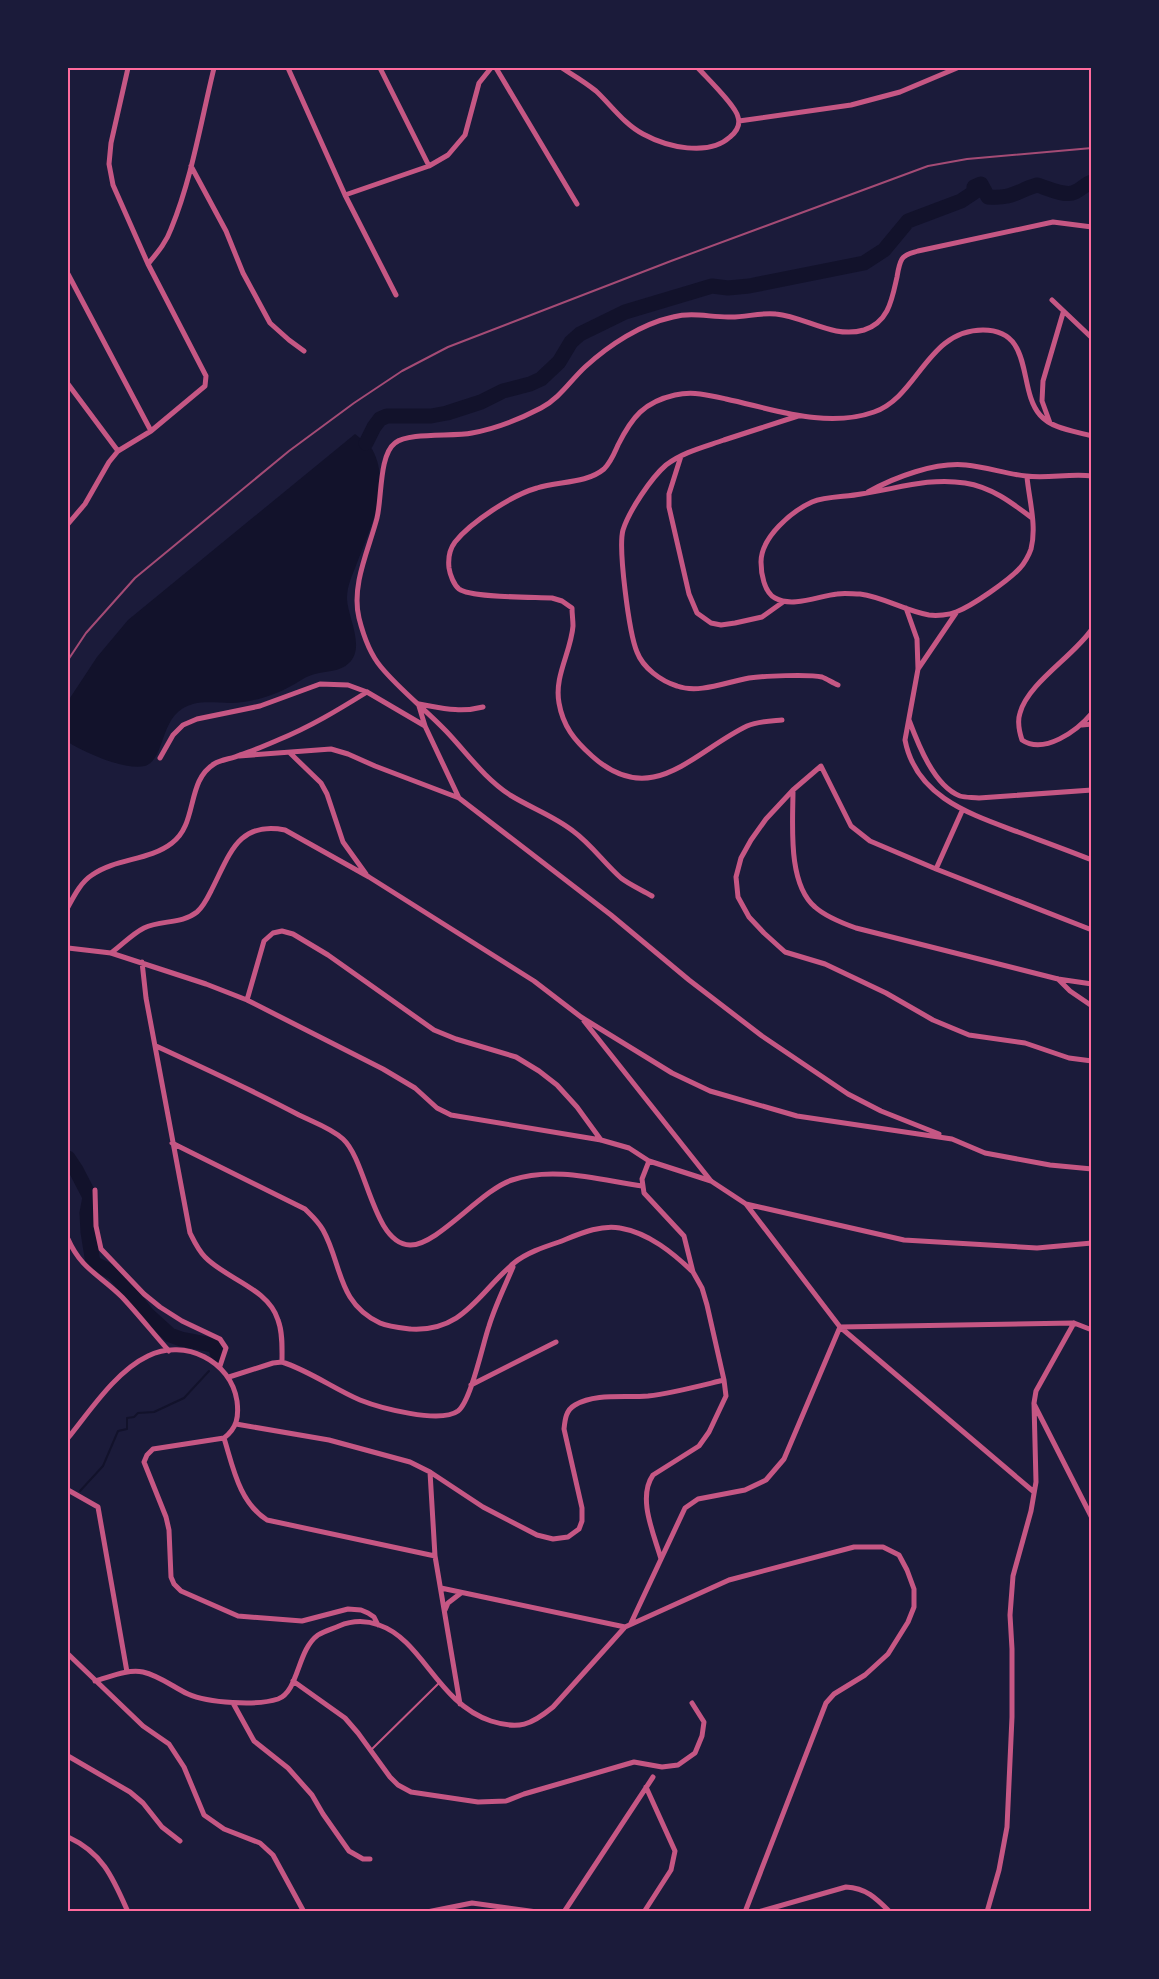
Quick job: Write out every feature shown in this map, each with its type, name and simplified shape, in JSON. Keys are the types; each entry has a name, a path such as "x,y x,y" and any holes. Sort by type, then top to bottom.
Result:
{"street":[{"path":"68,524 85,504 109,462 118,451 151,431 205,386 206,381 206,376 148,264 113,185 109,164 111,143 128,68"},
{"path":"148,264 171,230 191,166 214,68"},
{"path":"288,68 345,195 396,295"},
{"path":"380,68 429,166"},
{"path":"345,195 429,166 448,155 465,135 479,83 491,68"},
{"path":"496,68 577,204"},
{"path":"562,68 596,91 641,133 662,143 686,148 707,147 725,141 737,131 739,121 732,106 698,68"},
{"path":"739,121 851,105 900,92 957,68"},
{"path":"191,166 226,231 243,273 270,323 304,351"},
{"path":"652,896 622,879 566,826 509,794 492,780 472,763 447,732 379,666 368,644 355,598 379,512 387,454 393,444 405,438 477,433 514,420 558,397 582,369 606,349 635,332 671,317 776,314 844,333 863,330 875,325 886,315 891,305 899,267 906,255 1053,222 1092,227"},
{"path":"68,274 151,431"},
{"path":"1052,300 1092,338"},
{"path":"1050,424 1042,400 1043,381 1064,313"},
{"path":"782,720 762,721 747,726 676,770 660,777 641,778 610,770 573,738 564,723 558,700 560,675 573,626 572,608 552,598 471,595 458,589 450,575 448,558 454,543 472,525 506,502 535,488 586,478 599,473 609,464 619,442 637,413 659,399 694,393 819,418 858,416 874,412 895,399 932,354 948,341 965,333 984,330 1010,339 1019,351 1023,362 1031,404 1041,417 1050,424 1092,436"},
{"path":"68,384 118,451"},
{"path":"800,415 682,455 665,466 654,477 630,515 623,531 621,548 630,628 637,653 649,670 665,681 687,689 766,676 821,677 838,685"},
{"path":"682,455 669,494 669,507 690,594 697,613 711,623 735,623 762,617 783,602"},
{"path":"863,494 902,476 963,465 1027,477 1079,474 1092,476"},
{"path":"918,669 956,613 987,594 1020,568 1030,551 1033,536 1027,477"},
{"path":"956,613 929,615 862,594 839,593 817,599 783,602 772,597 765,587 761,560 763,549 793,512 815,501 915,483 948,481 986,488 1009,501 1032,519"},
{"path":"906,608 917,639 918,669 905,740 915,766 929,786 962,811 1092,860"},
{"path":"1092,629 1024,702 1018,721 1022,740 1029,745 1040,746 1059,739 1082,725 1092,713"},
{"path":"160,758 173,735 183,725 197,718 261,706 320,684 348,685 367,692 425,726"},
{"path":"68,907 91,875 105,868 159,852 175,841 186,827 197,786 214,764 306,728 367,692"},
{"path":"418,703 458,711 483,707"},
{"path":"418,703 425,726 459,798"},
{"path":"908,718 933,772 950,790 961,796 979,798 1092,790"},
{"path":"1082,725 1092,724"},
{"path":"238,756 331,749 459,798 611,915 725,1008 819,1076 881,1111 985,1153 1050,1165 1092,1169"},
{"path":"290,753 321,783 327,794 342,842 369,877"},
{"path":"1092,930 870,841 851,826 821,766 793,790 751,840 741,858 736,877 738,897 749,917 785,952 825,964 886,993 918,1012 969,1035 1025,1042 1069,1058 1092,1061"},
{"path":"793,790 793,842 796,869 802,887 814,906 838,921 856,928 1058,979 1092,984"},
{"path":"936,869 962,811"},
{"path":"111,953 144,928 189,917 198,911 207,900 234,846 245,835 270,827 285,830 369,877 534,981 581,1017 672,1073 710,1092 796,1116 952,1139"},
{"path":"247,1000 264,941 273,933 282,931 293,934 328,955 428,1027 456,1039 516,1057 539,1071 557,1085 577,1107 601,1140"},
{"path":"68,948 111,953 142,962 247,1000 383,1069 415,1088 437,1107 451,1115 601,1140 629,1148 649,1161 711,1181 746,1204 840,1327 1034,1492"},
{"path":"142,962 189,1233 197,1248 206,1258 262,1296 273,1309 279,1321 282,1362"},
{"path":"1058,979 1070,991 1092,1006"},
{"path":"581,1017 711,1181"},
{"path":"156,1046 244,1086 344,1140 356,1156 381,1221 398,1242 411,1246 425,1241 494,1188 512,1180 556,1174 642,1186"},
{"path":"172,1143 305,1209 322,1229 340,1280 350,1297 362,1312 381,1324 426,1330 442,1326 459,1317 478,1301 515,1262 542,1248 596,1230 619,1228 645,1236 673,1254 693,1272"},
{"path":"649,1161 642,1179 642,1186 650,1201 677,1226 684,1236 693,1272 702,1288 707,1305 726,1396 714,1423 699,1446 653,1475 649,1481 646,1491 647,1504 661,1559"},
{"path":"95,1190 96,1226 101,1249 144,1294 160,1307 224,1343 226,1354 220,1366"},
{"path":"746,1204 904,1240 1037,1248 1092,1243"},
{"path":"68,1239 74,1253 84,1266 122,1297 169,1351"},
{"path":"229,1377 282,1362 360,1400 393,1412 447,1415 458,1411 464,1404 489,1325 515,1262"},
{"path":"840,1327 1074,1323 1092,1330"},
{"path":"987,1911 999,1870 1008,1812 1012,1688 1010,1615 1013,1576 1034,1492 1036,1442 1034,1403 1036,1391 1074,1323"},
{"path":"95,1681 127,1672 142,1672 159,1677 201,1699 232,1703 278,1699 285,1695 293,1682 301,1658 317,1636 350,1622 378,1625 394,1633 421,1659 460,1705 481,1717 504,1725 524,1725 532,1722 553,1707 628,1625 685,1508 698,1499 745,1490 766,1480 784,1460 840,1327"},
{"path":"471,1385 556,1342"},
{"path":"68,1438 118,1379 134,1364 150,1355 169,1351 181,1350 204,1355 220,1366 229,1377 236,1393 238,1408 236,1424 224,1438 153,1449 144,1462 166,1516 169,1530 171,1577 174,1584 194,1598 238,1616 302,1621 348,1609 368,1613 374,1617 378,1625"},
{"path":"236,1424 359,1447 410,1462 430,1472 483,1507 537,1535 553,1539 568,1537 579,1529 582,1521 582,1508 564,1429 565,1416 573,1406 607,1397 664,1394 724,1380"},
{"path":"1034,1403 1092,1518"},
{"path":"224,1438 245,1499 256,1513 267,1520 435,1556"},
{"path":"430,1472 435,1556 460,1705"},
{"path":"68,1490 98,1507 127,1672"},
{"path":"441,1588 628,1625 729,1580 854,1547 883,1547 899,1555 908,1570 914,1589 914,1607 908,1622 888,1654 865,1675 834,1694 826,1703 745,1911"},
{"path":"445,1610 448,1603 461,1593"},
{"path":"68,1654 142,1726 169,1744 184,1767 204,1815 224,1829 260,1843 273,1855 304,1911"},
{"path":"293,1682 345,1718 398,1785 411,1792 478,1802 506,1801 633,1762 670,1767 686,1761 695,1754 700,1743 704,1722 692,1703"},
{"path":"232,1703 255,1741 288,1768 312,1795 349,1851 363,1859 370,1858"},
{"path":"68,1756 130,1792 143,1803 162,1827 180,1840"},
{"path":"564,1911 653,1777"},
{"path":"644,1911 671,1870 675,1851 646,1787"},
{"path":"68,1837 90,1849 104,1863 128,1911"},
{"path":"758,1911 846,1887 859,1888 872,1894 890,1911"},
{"path":"427,1911 472,1903 494,1908 537,1911"}],"lane":[{"path":"371,1750 439,1683"}],"shaded area":[{"path":"355,434 372,449 378,463 380,477 373,521 348,589 348,605 356,640 354,656 349,663 337,670 309,676 280,692 262,698 237,703 199,703 182,709 168,726 157,755 145,766 127,766 116,763 84,751 68,742 68,701 97,657 128,620"}],"waterway":[{"path":"366,443 380,419 387,416 431,416 447,413 541,379 559,362 571,342 580,334 625,312 712,286 728,288 749,286 864,263 884,250 908,221 961,201 976,191 974,187 981,184 988,197 996,197 1009,196 1037,185 1061,193 1071,193 1092,182"},
{"path":"68,1158 90,1197 87,1213 93,1263 114,1273 147,1314 170,1335 212,1345 216,1348 218,1356"},
{"path":"80,1491 103,1466 118,1431 127,1429 127,1418 134,1417 138,1413 154,1412 184,1398 209,1371"}],"railway":[{"path":"68,660 86,633 135,578 289,451 402,371 448,347 928,166 967,159 1092,148"}]}
